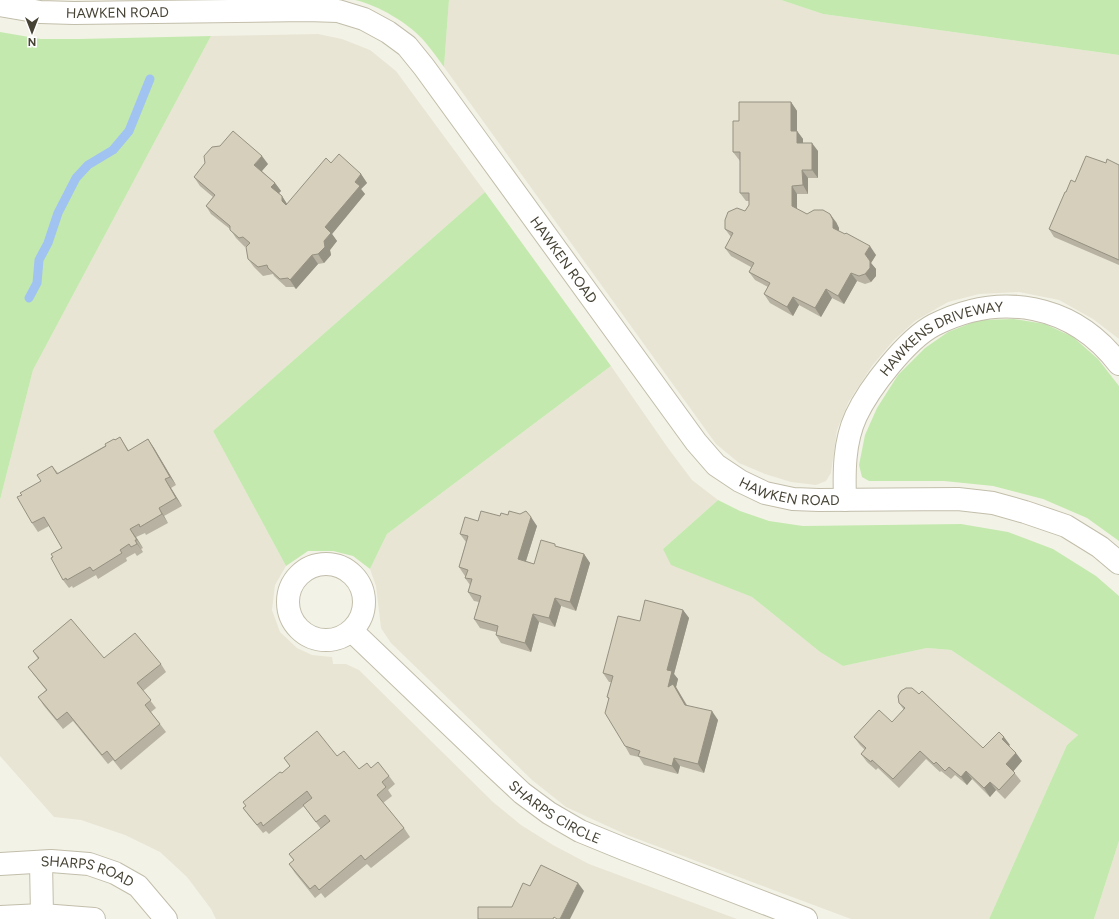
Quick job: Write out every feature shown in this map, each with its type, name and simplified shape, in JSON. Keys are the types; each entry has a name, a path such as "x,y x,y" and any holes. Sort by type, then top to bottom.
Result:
{"street":[{"name":"HAWKEN ROAD","path":"0,5 40,12 74,14 307,10 338,12 364,19 388,32 407,46 424,67 716,466 740,481 765,493 793,499 958,499 993,503 1066,526 1100,547 1119,563"},
{"name":"HAWKENS DRIVEWAY","path":"845,500 845,473 848,440 856,417 873,388 889,367 910,343 933,326 966,312 996,307 1017,306 1045,312 1068,321 1091,334 1110,352 1119,364"},
{"name":"SHARPS CIRCLE","path":"352,631 522,793 549,814 580,831 624,850 806,919"},
{"name":"SHARPS ROAD","path":"0,864 41,862 89,864 115,873 138,886 157,917"},
{"path":"41,862 42,915"},
{"path":"0,917 42,915 94,919"}],"shaded area":[{"path":"449,0 781,0 823,14 1119,55 1119,339 1093,319 1059,300 1019,292 979,294 948,302 915,321 893,341 872,366 849,401 837,430 831,473 826,481 816,485 791,482 765,474 739,463 716,444 444,67"},
{"path":"318,34 342,39 370,50 396,71 485,192 213,431 286,566 275,585 272,610 280,632 297,648 312,655 332,657 333,664 346,664 359,670 493,802 521,825 553,845 589,864 737,919 216,919 211,909 187,877 160,852 125,835 81,820 54,817 0,756 0,500 33,370 211,36"},
{"path":"611,366 692,480 718,500 663,549 723,585 752,597 820,652 843,666 927,648 951,650 1078,735 1067,745 989,919 851,919 627,835 566,807 532,780 391,643 381,628 376,586 370,569 387,534"},
{"path":"1119,841 1119,919 1094,919"}],"green space":[{"path":"355,0 449,0 444,67 419,35 402,22 374,6"},
{"path":"781,0 1119,0 1119,55 823,14"},
{"path":"0,32 41,39 211,36 33,370 0,500"},
{"path":"485,192 611,366 387,534 370,569 353,556 333,551 308,551 286,566 213,431"},
{"path":"1014,319 1045,324 1073,337 1098,359 1119,386 1119,541 1087,518 1043,499 993,486 944,481 869,481 862,477 859,465 865,435 877,408 898,375 925,348 948,332 979,320"},
{"path":"718,500 740,511 769,521 803,526 961,524 1008,532 1053,549 1096,576 1119,596 1119,841 1094,919 989,919 1067,745 1078,735 951,650 927,648 843,666 820,652 752,597 671,565 663,549"}],"building":[{"path":"739,102 791,102 791,131 797,131 797,143 812,143 812,170 802,170 803,185 792,186 792,206 807,214 814,210 823,210 830,214 833,220 833,228 870,246 865,254 870,261 870,268 865,274 859,276 851,273 838,296 826,289 815,308 793,297 787,307 764,294 770,283 749,272 754,263 725,248 733,233 725,229 725,220 728,212 737,208 745,211 749,205 749,193 740,193 740,152 733,152 733,121 739,121"},
{"path":"233,131 262,156 254,165 275,183 271,187 282,196 282,201 286,205 326,158 331,163 339,154 361,174 355,182 360,186 325,227 331,233 324,241 325,247 318,254 312,255 290,280 288,278 280,279 268,268 267,265 258,267 248,259 246,247 250,243 243,237 239,238 230,230 230,226 206,206 215,195 194,177 205,163 204,156 212,147 220,146"},
{"path":"1086,156 1106,163 1107,159 1119,165 1119,260 1049,229 1071,180 1075,182"},
{"path":"120,437 128,451 148,439 170,477 165,479 176,498 159,508 162,514 140,527 139,524 130,529 137,540 135,540 137,544 131,547 129,544 120,550 122,553 93,571 90,567 67,580 66,578 63,580 51,558 53,557 51,554 62,548 44,517 32,523 17,497 22,495 20,493 41,481 37,475 52,466 57,474 106,446 105,444"},
{"path":"481,511 500,516 501,513 508,515 509,511 520,514 526,511 531,517 518,559 534,564 541,540 555,544 555,546 584,554 570,602 555,598 549,618 533,614 525,643 496,635 498,626 474,619 481,596 468,592 472,579 465,578 468,570 459,567 468,536 460,534 465,517 478,521"},
{"path":"645,600 683,610 667,670 672,671 668,687 673,684 685,705 712,711 698,764 674,758 672,766 638,756 640,751 625,746 605,713 609,698 607,697 613,676 603,673 618,616 640,621"},
{"path":"71,619 104,658 135,633 161,664 137,683 151,700 145,705 160,724 115,761 107,751 102,755 67,712 57,720 38,697 47,690 28,667 39,658 33,651"},
{"path":"906,688 912,688 919,694 922,691 983,748 999,732 1004,737 1002,739 1016,753 1006,764 1015,773 999,790 990,782 984,788 966,771 961,777 949,767 945,771 936,762 934,764 920,751 893,779 872,760 871,762 861,754 866,748 854,737 879,710 892,722 905,708 899,703 898,696 901,691"},
{"path":"317,731 337,756 344,751 359,769 367,763 371,768 378,762 389,776 382,782 386,787 377,795 404,828 365,860 361,855 319,890 315,885 310,889 289,864 294,860 289,854 330,821 325,815 316,822 303,805 312,798 307,791 263,826 261,822 257,825 243,808 246,806 243,802 280,772 282,773 290,766 284,758"},
{"path":"541,865 578,883 560,919 554,917 553,919 478,919 478,907 512,907 523,883 530,886"}],"waterway":[{"path":"29,298 37,283 39,260 48,243 58,213 76,178 88,165 113,150 129,131 150,79"}]}
